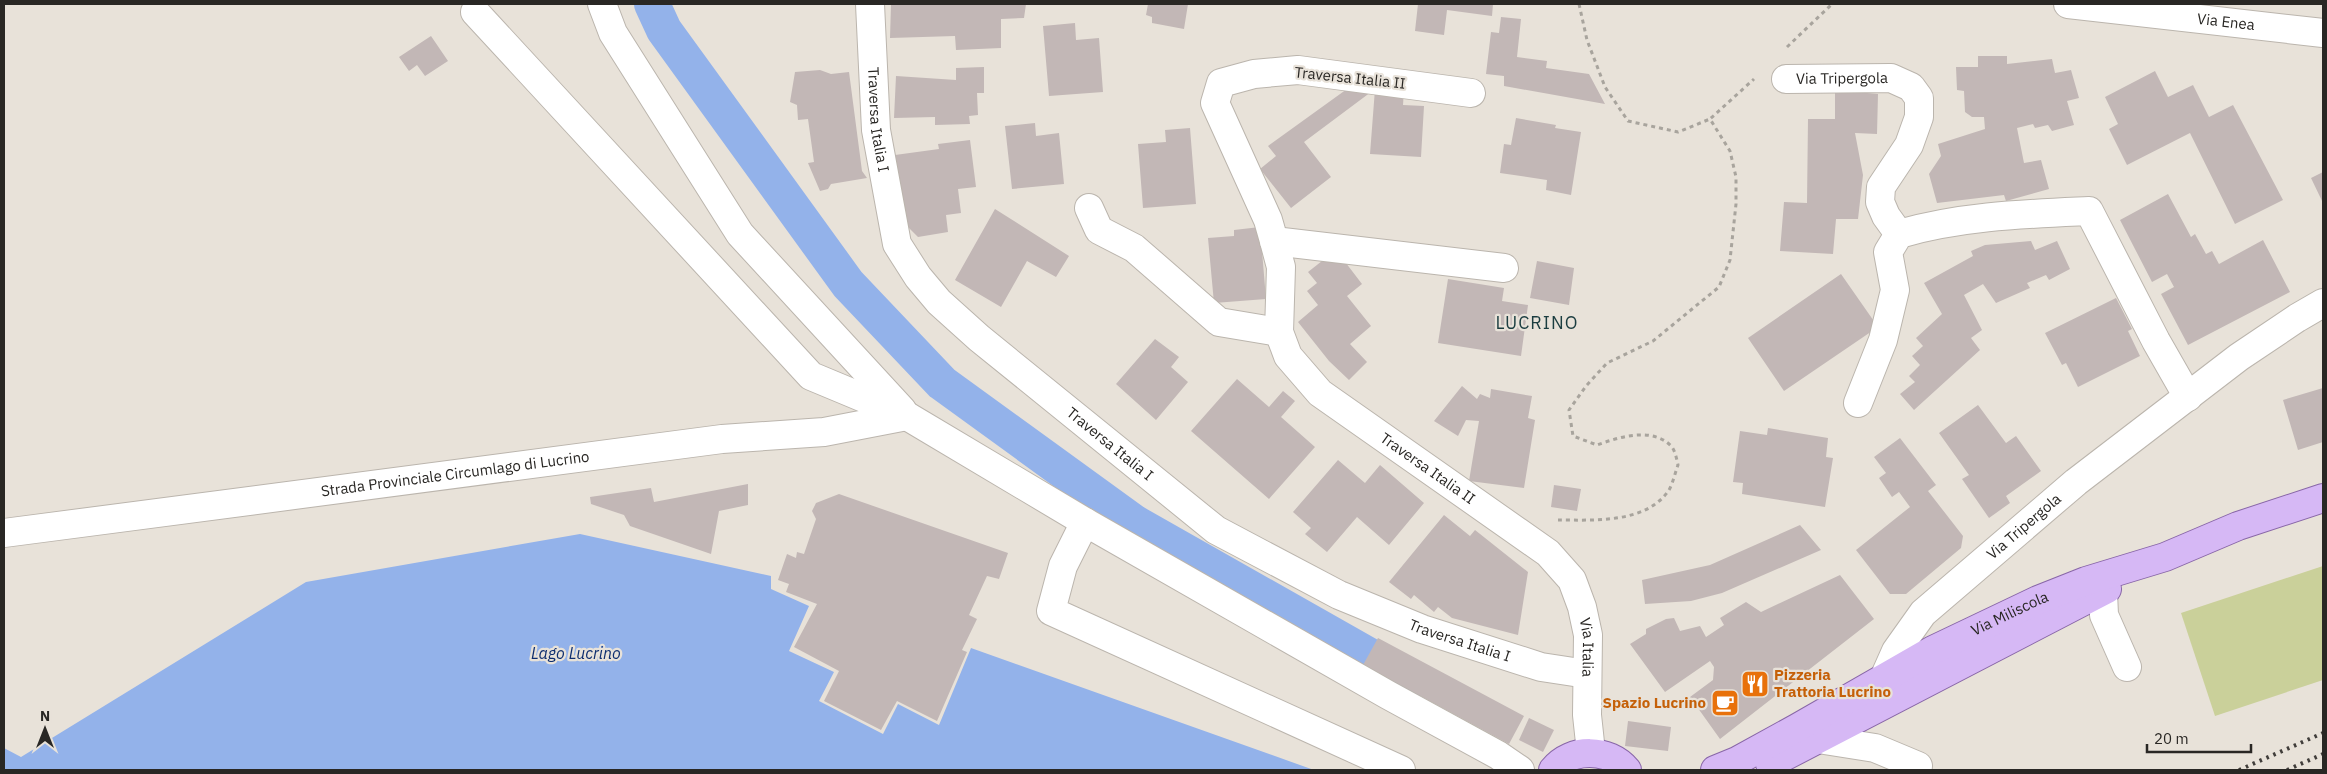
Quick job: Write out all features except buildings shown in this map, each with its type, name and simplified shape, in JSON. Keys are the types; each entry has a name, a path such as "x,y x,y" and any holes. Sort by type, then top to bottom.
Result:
{"main road":[{"name":"Via Miliscola","path":"1715,770 1737,761 1932,650 2038,600 2086,581 2165,557 2238,526 2323,498"},
{"path":"1758,770 2103,592 2165,557"},
{"path":"1552,770 1566,759 1591,752 1604,754 1630,769"}],"street":[{"path":"602,4 613,33 740,234 908,416"},
{"name":"Traversa Italia I","path":"870,4 876,130 897,244 918,277 939,302 979,338 1216,530 1339,595 1422,629 1541,667 1587,674"},
{"name":"Via Enea","path":"2068,4 2323,33"},
{"path":"475,12 811,376 908,416 1085,522 1498,755 1520,770"},
{"name":"Traversa Italia II","path":"1471,93 1298,70 1254,74 1222,83 1215,103 1268,220 1281,267 1279,332 1288,356 1320,393 1548,553"},
{"name":"Via Tripergola","path":"1786,79 1891,78 1911,87 1918,98 1919,117 1908,145 1881,187 1880,202 1886,216 1899,234"},
{"path":"1089,208 1100,230 1134,248 1219,322 1279,332"},
{"path":"1858,404 1883,340 1895,290 1888,252 1899,234 1930,225 2000,215 2089,211 2147,324 2188,397"},
{"path":"1274,241 1504,268"},
{"name":"Via Tripergola","path":"1884,678 1896,651 1923,613 2076,482 2239,357 2323,303"},
{"name":"Strada Provinciale Circumlago di Lucrino","path":"4,533 722,439 824,432 908,416"},
{"path":"1085,522 1063,566 1051,611 1401,770"},
{"name":"Via Italia","path":"1548,553 1572,580 1582,607 1588,635 1587,715 1591,752"},
{"path":"2103,592 2104,615 2127,667"},
{"path":"1818,738 1875,748 1918,766"}],"path":[{"path":"1579,4 1587,40 1605,87 1628,121 1678,132 1710,119 1758,76"},
{"path":"1785,50 1832,4"},
{"path":"1548,553 1556,520 1607,520 1646,510 1668,490 1678,465 1672,447 1655,435 1620,437 1597,445 1573,436 1569,410 1586,386 1607,363 1653,341 1719,287 1730,260 1736,204 1736,177 1730,151 1710,119"}],"green space":[{"path":"2323,566 2323,680 2215,716 2181,613"}],"water":[{"name":"Lago Lucrino","path":"580,534 771,576 771,589 809,606 789,651 834,672 819,701 883,734 898,704 939,725 971,648 1314,770 4,770 4,748 21,757 306,582"}],"waterway":[{"path":"652,4 664,30 848,284 942,383 1135,523 1412,680"}],"railway":[{"path":"2239,770 2323,733"},
{"path":"2287,770 2323,754"}],"place":[{"name":"Pizzeria Trattoria Lucrino","path":"1755,684"},
{"name":"Spazio Lucrino","path":"1725,703"}],"district":[{"name":"LUCRINO","path":"1537,323"}]}
